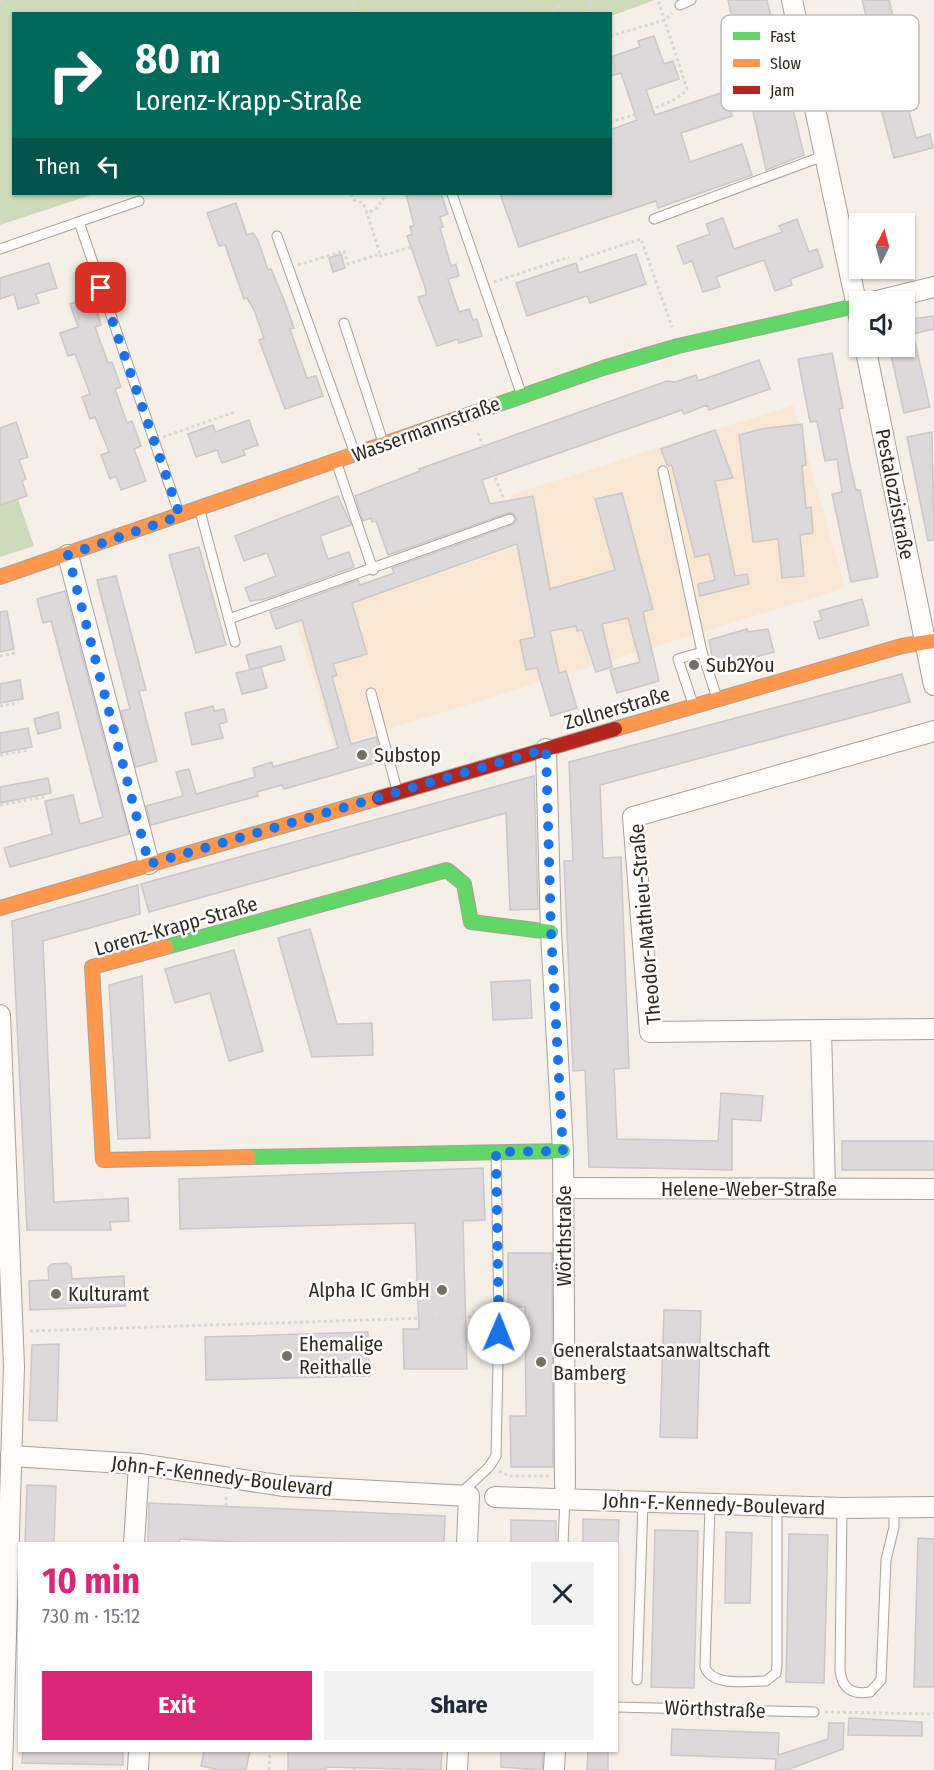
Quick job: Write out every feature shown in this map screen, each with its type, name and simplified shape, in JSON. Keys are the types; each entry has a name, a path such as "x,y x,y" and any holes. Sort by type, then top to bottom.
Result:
{"street":[{"path":"792,0 795,15"},
{"path":"816,111 858,291"},
{"name":"Wassermannstraße","path":"915,293 934,287"},
{"name":"Wassermannstraße","path":"0,577 521,395 678,346 849,311"},
{"name":"Pestalozzistraße","path":"867,357 930,641 934,685"},
{"path":"68,555 149,864"},
{"name":"Zollnerstraße","path":"0,908 693,706 930,641"},
{"name":"Theodor-Mathieu-Straße","path":"820,1030 650,1032 633,817 934,731"},
{"name":"Wörthstraße","path":"546,749 551,932 564,1188 565,1487"},
{"name":"Lorenz-Krapp-Straße","path":"551,932 471,922 464,884 447,870 92,967 103,1160 563,1151"},
{"path":"0,1015 6,1302 13,1332 11,1456 3,1623 2,1770"},
{"path":"825,1189 820,1030 934,1029"},
{"name":"Helene-Weber-Straße","path":"564,1188 934,1189"},
{"name":"John-F.-Kennedy-Boulevard","path":"11,1456 139,1464 284,1486 463,1496"},
{"path":"134,1542 139,1464"},
{"name":"John-F.-Kennedy-Boulevard","path":"495,1497 565,1487 643,1503 934,1508"},
{"path":"463,1496 467,1542"},
{"path":"138,1770 139,1752"},
{"path":"457,1770 458,1752"},
{"path":"554,1770 555,1752"}],"lane":[{"path":"680,5 691,0"},
{"path":"654,219 826,155"},
{"path":"452,195 521,395"},
{"path":"0,249 139,201"},
{"path":"79,222 180,516"},
{"path":"278,236 355,454"},
{"path":"344,323 384,444"},
{"path":"336,461 372,570"},
{"path":"663,471 702,652 718,700"},
{"path":"199,509 236,642"},
{"path":"229,619 510,519"},
{"path":"693,706 678,659 702,652"},
{"path":"371,693 398,792"},
{"path":"463,1496 496,1456 500,1316 496,1152"},
{"name":"Wörthstraße","path":"563,1542 565,1487"},
{"path":"638,1680 643,1503"},
{"path":"710,1505 705,1667 710,1677 716,1679 766,1681 776,1673 777,1665 777,1506"},
{"path":"842,1508 840,1670 842,1683 847,1689 863,1693 870,1692 880,1680 886,1560 894,1527 894,1508"},
{"name":"Wörthstraße","path":"618,1707 814,1712"}],"path":[{"path":"551,12 569,0"},
{"path":"612,121 661,105 684,94 687,89 658,0"},
{"path":"612,35 665,20 680,5"},
{"path":"352,195 354,200 363,203 380,254"},
{"path":"367,213 378,208 385,195"},
{"path":"580,259 641,239 678,346"},
{"path":"305,263 344,251 348,264 411,247"},
{"path":"484,286 569,257"},
{"path":"154,440 235,412"},
{"path":"470,414 510,519"},
{"path":"0,656 15,653"},
{"path":"0,706 19,703"},
{"path":"0,755 29,750"},
{"path":"0,805 44,797"},
{"path":"13,1332 500,1316"},
{"path":"489,1467 509,1476 565,1487"},
{"path":"814,1712 934,1714"},
{"path":"269,1770 270,1752"}],"shaded area":[{"path":"793,405 845,588 334,746 296,622 518,546 510,495"}],"green space":[{"path":"0,0 655,0 612,16 612,12 12,12 12,195 91,195 0,225"},
{"path":"18,499 34,546 0,557 0,505"}],"building":[{"path":"728,0 767,0 771,15 731,15"},
{"path":"862,0 889,0 893,15 866,15"},
{"path":"654,36 664,64 673,61 679,79 646,90 655,115 721,93 721,111 730,111 732,116 681,133 690,162 742,144 752,175 658,208 656,201 519,247 500,195 612,195 612,129 637,120 621,73 612,75 612,56 640,47 638,41"},
{"path":"753,111 793,111 804,155 766,170"},
{"path":"882,111 909,111 916,138 930,134 933,148 894,158"},
{"path":"406,195 441,195 448,214 440,217 443,227 440,228 451,266 456,264 459,276 448,279 459,312 469,309 473,320 477,319 482,336 459,343 458,339 437,346 418,297 426,295 407,236 412,234 410,227 414,225"},
{"path":"236,203 247,235 253,233 258,240 268,270 271,269 284,300 294,328 290,329 307,378 316,376 323,396 285,409 259,340 264,338 254,310 247,298 244,299 225,245 219,246 207,213"},
{"path":"723,218 734,249 782,232 779,226 797,219 809,252 817,249 823,267 790,279 792,285 775,291 764,260 716,277 720,287 703,292 692,261 684,264 677,246 710,234 706,224"},
{"path":"341,254 345,268 333,272 329,258"},
{"path":"636,254 646,284 590,303 587,296 527,316 516,283 576,263 579,273"},
{"path":"49,263 57,288 36,294 39,303 18,309 14,294 0,299 0,278"},
{"path":"93,296 101,325 95,327 108,363 112,362 121,387 115,389 127,423 132,421 141,446 134,449 146,481 121,490 116,476 110,479 101,455 109,452 95,417 90,419 82,397 90,394 79,364 75,354 68,356 60,333 78,327 70,304"},
{"path":"934,316 934,329 915,334 915,319"},
{"path":"915,343 930,407 904,413 891,357 915,357"},
{"path":"832,353 843,408 839,409 851,469 856,490 860,490 878,577 851,582 832,494 842,492 837,459 825,461 817,421 810,422 798,359"},
{"path":"759,360 770,389 709,410 707,405 684,414 682,410 482,480 490,504 533,496 550,589 615,570 595,499 622,493 653,609 643,612 659,681 617,693 610,670 640,662 628,618 602,624 612,667 596,672 582,630 577,631 576,626 550,631 559,673 566,671 577,708 551,716 537,668 526,670 520,640 535,637 517,544 352,603 367,654 333,664 337,675 332,677 351,744 376,737 382,761 284,789 282,785 257,792 258,796 151,825 146,806 183,796 176,772 189,769 196,794 255,777 253,768 272,762 273,767 338,748 302,620 276,629 270,612 358,580 360,585 394,573 392,568 512,525 517,520 514,514 508,513 388,555 376,521 372,522 371,518 363,521 355,496 420,471 419,469 667,381 675,382 696,375 698,381"},
{"path":"249,420 258,445 243,450 245,455 222,463 217,450 196,457 188,434 213,425 215,432"},
{"path":"16,422 28,457 19,460 26,479 22,481 27,496 0,505 0,428"},
{"path":"802,424 806,465 802,466 806,508 811,507 813,533 800,535 804,576 782,578 778,539 753,542 739,435 761,429"},
{"path":"715,430 733,478 715,481 735,576 747,574 749,584 700,596 698,584 715,580 709,554 695,557 672,466 667,465 661,449"},
{"path":"932,432 934,540 928,541 907,437"},
{"path":"338,496 351,525 320,536 328,559 349,552 354,567 265,599 250,601 245,588 276,576 267,553 244,561 235,536"},
{"path":"199,547 226,645 196,653 169,555"},
{"path":"116,576 146,690 139,691 157,761 136,767 121,711 130,709 97,580"},
{"path":"65,591 129,834 10,867 4,848 52,834 45,801 73,795 80,824 103,817 51,621 43,623 37,599"},
{"path":"862,599 869,625 819,639 814,622 822,620 819,611"},
{"path":"7,611 14,649 0,652 0,612"},
{"path":"747,629 748,632 768,629 774,652 714,668 709,640"},
{"path":"281,646 285,660 250,670 246,655"},
{"path":"261,667 267,688 242,694 236,673"},
{"path":"902,674 910,702 600,785 603,858 621,857 629,1068 614,1069 617,1139 718,1141 721,1093 763,1096 761,1121 732,1119 732,1170 589,1167 585,1070 573,1071 564,861 573,861 569,762"},
{"path":"20,680 23,699 0,703 0,684"},
{"path":"213,706 214,711 224,709 227,722 219,724 223,738 192,745 185,713"},
{"path":"58,712 61,728 38,734 34,719"},
{"path":"28,728 32,747 0,753 0,733"},
{"path":"534,776 538,909 510,910 506,813 149,912 141,884"},
{"path":"48,778 51,793 0,803 0,787"},
{"path":"138,885 140,914 43,941 54,1202 128,1198 129,1221 110,1222 111,1230 27,1230 12,921"},
{"path":"310,929 337,1024 372,1023 373,1055 312,1057 278,938"},
{"path":"234,950 263,1051 229,1061 210,993 175,1003 165,969"},
{"path":"142,976 150,1138 118,1139 109,985"},
{"path":"530,980 532,1018 493,1020 491,982"},
{"path":"842,1141 934,1141 934,1170 842,1170"},
{"path":"483,1168 485,1220 463,1221 467,1369 404,1369 403,1329 419,1329 415,1223 180,1229 179,1179"},
{"name":"Generalstaatsanwaltschaft Bamberg","path":"508,1253 552,1253 553,1467 511,1467 510,1416 526,1416 525,1307 508,1307"},
{"path":"67,1263 71,1267 72,1279 124,1276 125,1306 30,1310 29,1281 49,1280 48,1268 52,1264"},
{"path":"664,1310 701,1311 697,1438 660,1437"},
{"name":"Ehemalige Reithalle","path":"368,1332 369,1376 206,1380 205,1337"},
{"path":"59,1344 57,1421 29,1420 32,1345"},
{"path":"27,1485 56,1486 54,1542 25,1542"},
{"path":"149,1503 445,1516 444,1542 237,1542 180,1539 179,1542 148,1542"},
{"path":"583,1519 619,1520 618,1544 618,1542 583,1542"},
{"path":"511,1520 556,1521 556,1542 511,1542"},
{"path":"655,1530 698,1531 694,1688 651,1687"},
{"path":"726,1532 752,1533 750,1603 725,1603"},
{"path":"789,1534 828,1535 824,1683 786,1682"},
{"path":"918,1538 934,1539 934,1687 914,1687"},
{"path":"849,1718 922,1722 922,1736 848,1735"},
{"path":"829,1723 844,1723 843,1749 787,1770 775,1770 776,1759 671,1755 672,1729 779,1733 778,1755 828,1739"},
{"path":"23,1752 123,1752 123,1765 22,1763"},
{"path":"204,1752 250,1752 246,1770 219,1770 201,1766"},
{"path":"288,1752 442,1752 441,1770 325,1767 325,1770 288,1770"},
{"path":"501,1752 543,1752 542,1770 501,1767"},
{"path":"588,1752 608,1752 608,1770 587,1770"}],"traffic: fast":[{"path":"482,410 603,368 678,346 849,307"},
{"path":"166,947 447,870 464,884 471,922 551,932"},
{"path":"249,1157 563,1151"}],"traffic: slow":[{"path":"0,577 482,410"},
{"path":"615,729 902,646 934,641"},
{"path":"0,908 379,798"},
{"path":"166,947 92,967 103,1160 249,1157"}],"traffic: jam":[{"path":"379,798 615,729"}],"place":[{"name":"Sub2You","path":"694,665"},
{"name":"Substop","path":"362,755"},
{"name":"Alpha IC GmbH","path":"442,1290"},
{"name":"Kulturamt","path":"56,1294"},
{"name":"Ehemalige Reithalle","path":"287,1356"},
{"name":"Generalstaatsanwaltschaft Bamberg","path":"541,1362"}],"route":[{"path":"101,288 180,516 68,555 149,864 546,749 551,932 563,1151 496,1152 499,1333"}]}
